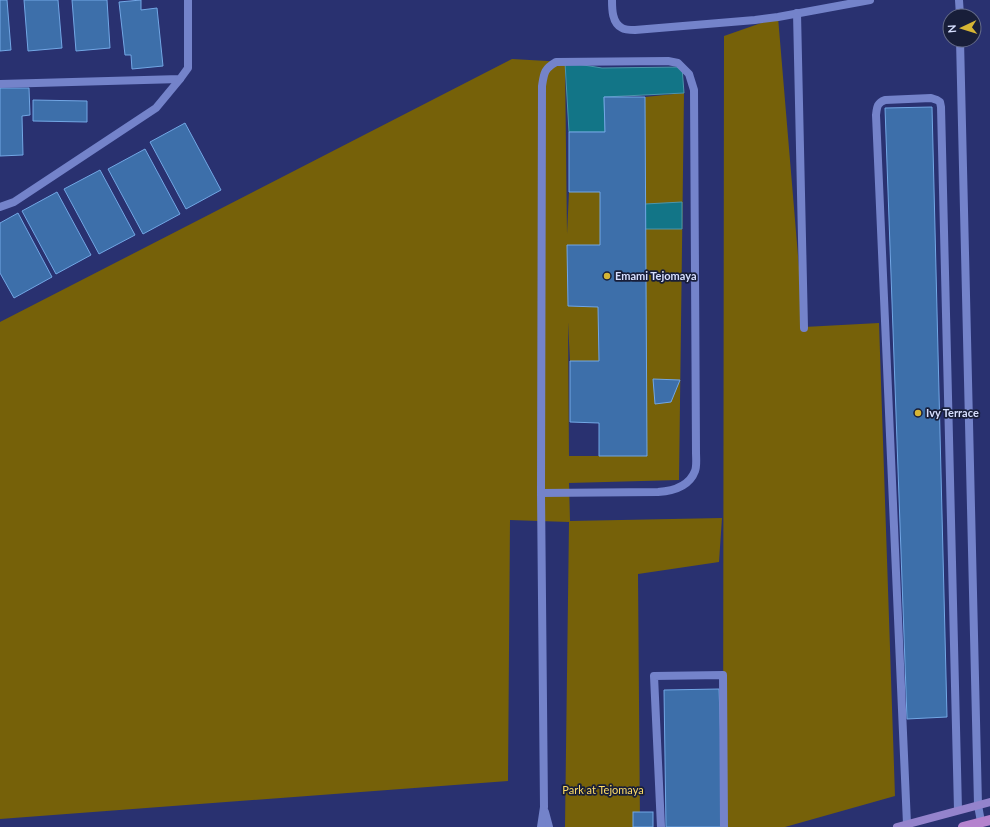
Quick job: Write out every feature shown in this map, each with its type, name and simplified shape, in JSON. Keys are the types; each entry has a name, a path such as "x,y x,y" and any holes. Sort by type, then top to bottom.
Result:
{"main road":[{"path":"963,827 985,821"}],"street":[{"path":"0,207 14,202 156,108 188,68 188,0"},
{"path":"612,0 616,24 621,28 635,30 755,20 797,13 839,3 870,0"},
{"path":"797,13 804,328"},
{"path":"960,48 978,805 985,821"},
{"path":"541,493 670,491 680,488 690,479 695,470 694,90 688,74 678,63 668,61 556,62 548,67 543,74 541,493 544,807 541,827"},
{"path":"0,84 180,79"},
{"path":"906,824 876,115 877,106 880,102 885,100 931,98 940,102 941,107 958,810"},
{"path":"661,827 654,676 723,675 724,827"},
{"path":"897,827 990,802"},
{"path":"544,807 548,827"}],"green space":[{"path":"778,17 804,327 879,323 895,796 785,827 723,827 724,36"},
{"name":"Park at Tejomaya","path":"512,59 565,62 567,234 569,192 600,192 600,245 567,245 568,306 598,307 599,361 570,361 568,322 569,456 646,456 645,97 684,93 679,480 569,483 570,521 722,518 719,562 638,574 640,827 565,827 569,522 510,520 508,781 0,819 0,322"}],"shaded area":[{"path":"565,62 602,68 682,67 684,93 604,97 605,132 569,132"},
{"path":"682,202 682,229 645,229 645,204"}],"building":[{"path":"0,0 7,0 11,50 0,51"},
{"path":"24,0 58,0 62,48 28,51"},
{"path":"72,0 107,0 110,48 76,51"},
{"path":"141,0 141,10 157,8 163,66 132,69 131,55 125,55 119,2"},
{"path":"0,88 29,88 30,115 22,116 23,155 0,156"},
{"name":"Emami Tejomaya","path":"604,97 645,97 647,456 599,456 599,423 570,422 570,361 599,361 598,307 568,306 567,245 600,245 600,192 569,192 569,132 605,132"},
{"path":"33,100 87,101 87,122 33,121"},
{"name":"Ivy Terrace","path":"932,107 947,717 907,719 885,108"},
{"path":"185,123 221,190 186,209 150,142"},
{"path":"145,149 180,214 143,234 108,169"},
{"path":"100,170 135,235 99,254 64,189"},
{"path":"57,192 91,255 56,274 22,211"},
{"path":"18,213 52,277 14,298 0,273 0,223"},
{"path":"653,379 680,380 671,402 655,404"},
{"path":"719,689 724,827 666,827 664,690"},
{"path":"633,812 653,812 653,827 633,827"}],"place":[{"name":"Emami Tejomaya","path":"607,276"},
{"name":"Ivy Terrace","path":"918,413"}]}
